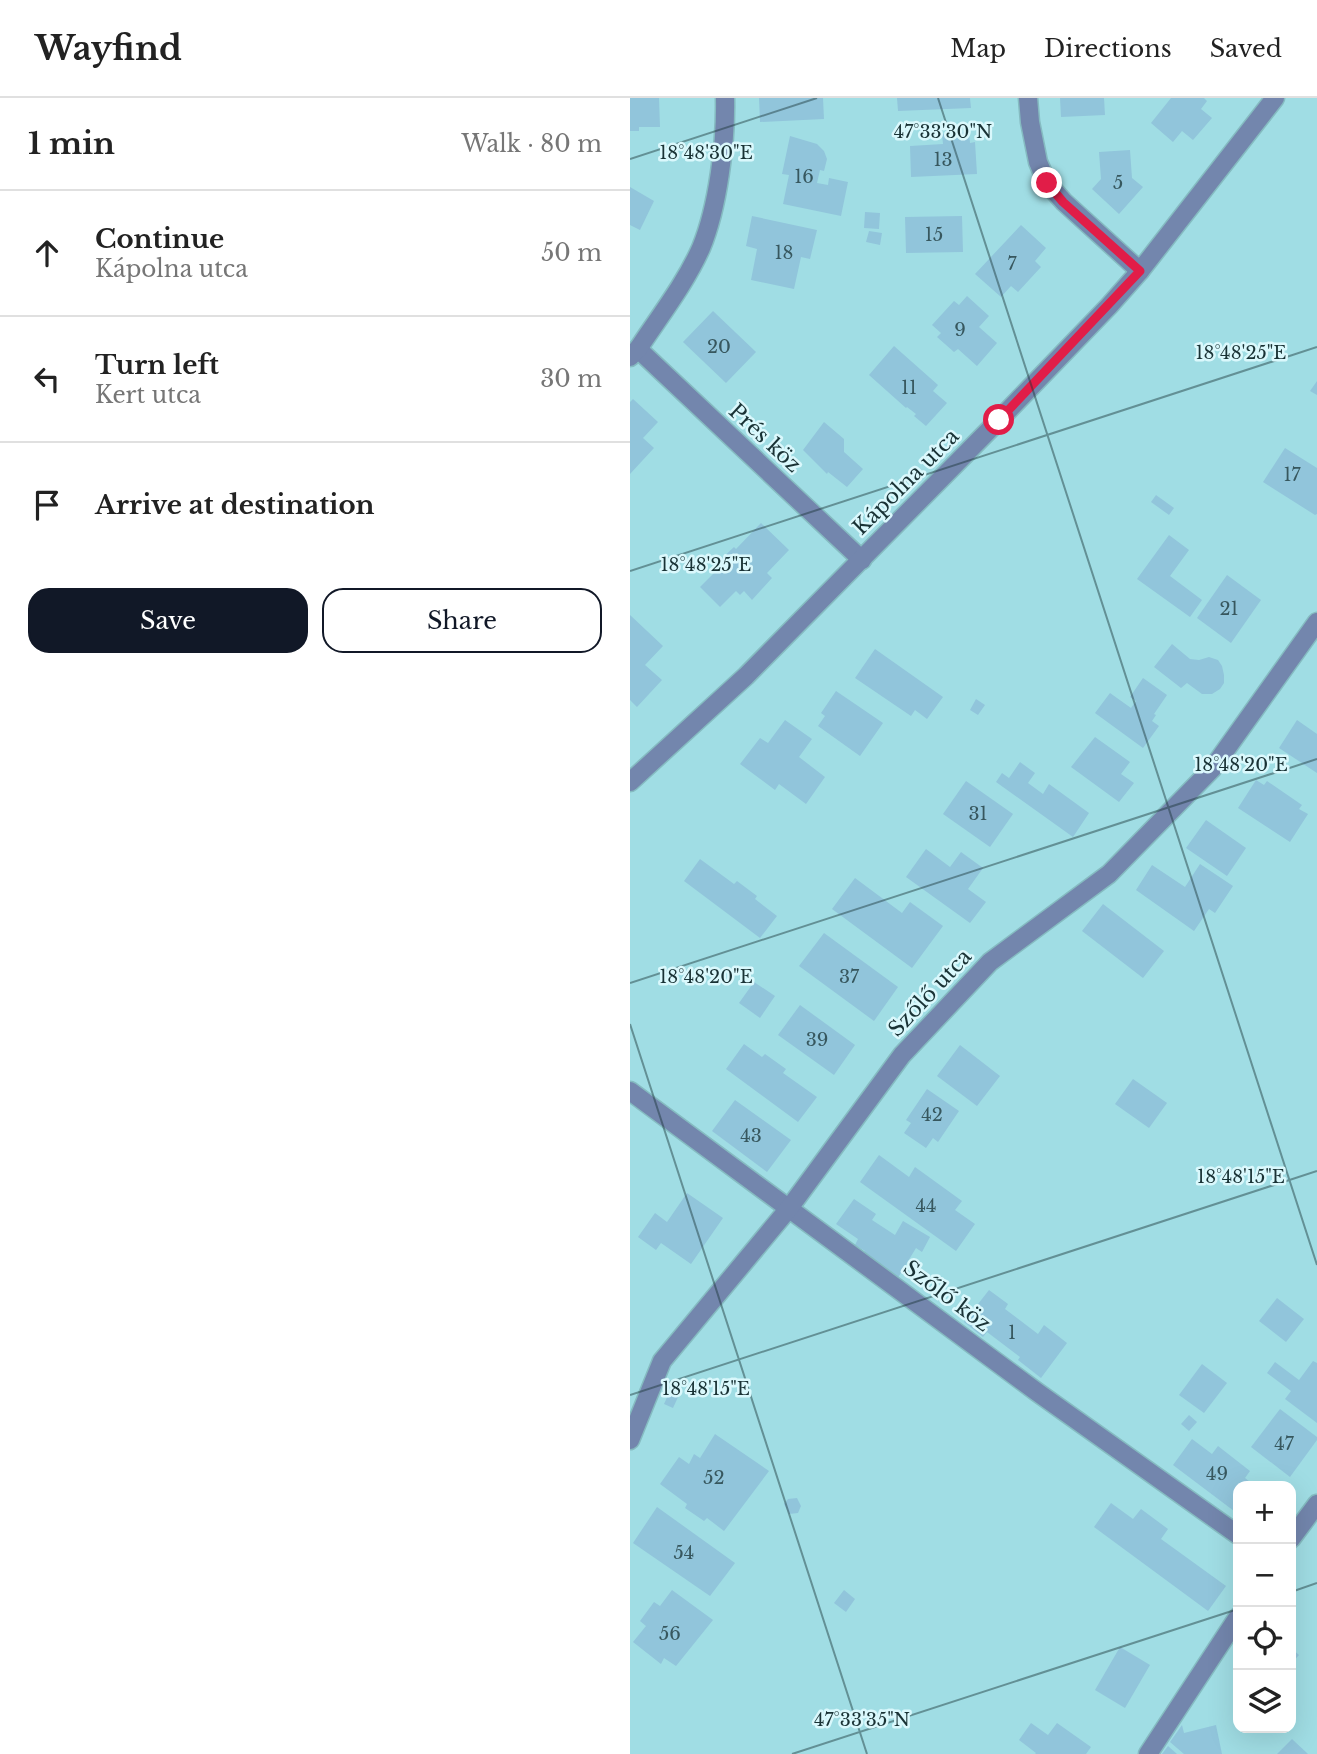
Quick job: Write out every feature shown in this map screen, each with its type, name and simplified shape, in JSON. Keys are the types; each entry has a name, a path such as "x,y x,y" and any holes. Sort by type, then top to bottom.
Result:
{"street":[{"path":"634,353 679,286 701,247 722,155 724,98"},
{"path":"1028,98 1038,162 1047,183 1063,202 1140,271"},
{"name":"Kápolna utca","path":"630,782 746,676 1008,411 1140,271 1275,98"},
{"name":"Prés köz","path":"634,353 862,559"},
{"name":"Szőlő utca","path":"630,1440 662,1361 790,1207 902,1055 990,962 1109,874 1212,769 1317,622"},
{"name":"Szőlő köz","path":"630,1091 1037,1392 1233,1531"},
{"path":"1296,1532 1317,1504"},
{"path":"1148,1754 1233,1625"}],"building":[{"path":"630,98 659,98 660,127 639,127 639,131 630,131"},
{"path":"759,98 823,98 824,119 760,122"},
{"path":"897,98 970,98 971,108 898,111"},
{"path":"1060,98 1104,98 1105,115 1061,117"},
{"path":"1171,98 1204,98 1207,101 1201,109 1212,118 1193,140 1182,131 1173,142 1151,123"},
{"path":"969,132 970,143 975,142 977,174 911,177 910,146 943,144 942,134"},
{"path":"790,136 817,144 824,151 827,159 824,171 820,170 817,183 828,185 829,178 848,182 841,216 783,204 789,175 782,174"},
{"path":"1130,150 1132,178 1143,187 1119,214 1092,189 1101,179 1099,152"},
{"path":"630,187 654,201 640,230 630,225"},
{"path":"865,212 880,213 879,229 864,228"},
{"path":"752,216 817,230 810,259 801,257 794,289 751,280 757,249 746,246"},
{"path":"962,216 963,252 906,253 905,217"},
{"path":"1021,225 1046,248 1035,261 1041,267 1018,292 1011,286 1001,297 975,274"},
{"path":"869,231 882,233 880,245 866,242"},
{"path":"967,296 989,316 979,327 997,343 977,366 958,349 954,352 937,337 941,333 932,325 954,301 959,305"},
{"path":"713,311 756,352 726,383 683,342"},
{"path":"894,346 938,385 933,391 947,403 926,426 914,416 916,414 869,375"},
{"path":"1317,381 1317,395 1310,391"},
{"path":"633,399 658,422 643,438 654,448 630,474 630,402"},
{"path":"824,422 844,439 844,452 863,469 847,487 828,472 827,474 803,450"},
{"path":"1285,448 1317,468 1315,515 1263,482"},
{"path":"1156,495 1174,508 1169,515 1151,502"},
{"path":"761,523 789,550 767,573 772,578 752,600 744,591 740,595 736,591 720,607 700,587 722,565 718,562 734,547 736,549"},
{"path":"1169,535 1189,550 1170,576 1202,600 1190,617 1137,579"},
{"path":"1227,575 1261,600 1231,643 1197,618"},
{"path":"630,615 663,646 645,665 662,680 637,707 630,700"},
{"path":"1172,644 1190,659 1209,657 1218,660 1224,675 1224,683 1220,689 1212,694 1202,694 1187,683 1181,688 1154,667"},
{"path":"875,649 943,697 927,719 915,710 911,716 855,678"},
{"path":"1143,678 1167,695 1152,721 1159,726 1143,748 1095,713 1110,693 1131,708 1136,701 1130,697"},
{"path":"836,691 883,723 860,756 818,726 825,716 821,713"},
{"path":"976,699 985,705 978,715 970,710"},
{"path":"785,720 812,739 799,757 825,777 806,804 779,784 775,790 740,764 760,738 768,743"},
{"path":"1297,720 1317,734 1317,773 1279,748"},
{"path":"1095,737 1130,762 1121,774 1134,783 1119,802 1071,767"},
{"path":"1020,762 1035,773 1028,783 1043,794 1049,784 1089,813 1073,837 996,782 1002,773 1009,778"},
{"path":"1256,780 1264,785 1267,781 1302,805 1299,809 1308,814 1290,842 1238,808"},
{"path":"966,781 1013,814 990,847 943,814"},
{"path":"1206,820 1246,848 1227,876 1186,848"},
{"path":"926,849 950,867 961,852 983,868 968,889 986,902 970,923 906,877"},
{"path":"700,859 734,884 737,881 777,916 760,938 684,881"},
{"path":"1200,864 1233,886 1215,913 1209,909 1194,931 1136,890 1152,865 1185,887"},
{"path":"855,878 902,913 910,902 943,926 912,968 832,909"},
{"path":"1103,904 1164,951 1143,978 1082,931"},
{"path":"824,933 898,987 874,1021 799,966"},
{"path":"754,982 775,996 760,1018 739,1003"},
{"path":"800,1005 855,1045 834,1075 778,1035"},
{"path":"744,1044 762,1057 765,1054 786,1069 783,1073 817,1097 798,1122 726,1069"},
{"path":"960,1045 1000,1076 977,1106 937,1076"},
{"path":"1133,1079 1167,1103 1149,1128 1115,1104"},
{"path":"927,1089 959,1111 938,1142 933,1138 926,1148 904,1133 911,1123 906,1120"},
{"path":"735,1100 791,1140 767,1172 712,1131"},
{"path":"879,1155 909,1177 915,1167 962,1201 955,1210 975,1224 956,1251 860,1182"},
{"path":"687,1193 723,1218 691,1264 661,1243 656,1250 638,1237 655,1213 667,1222"},
{"path":"854,1199 876,1214 872,1220 895,1235 903,1221 930,1237 922,1252 916,1248 896,1281 860,1258 865,1251 855,1245 858,1239 836,1224"},
{"path":"989,1290 1008,1304 1005,1309 1038,1334 1044,1325 1067,1343 1041,1378 1018,1360 1020,1357 987,1332 983,1337 964,1322"},
{"path":"1277,1298 1304,1319 1286,1342 1259,1321"},
{"path":"1313,1361 1317,1363 1317,1423 1285,1399 1291,1391 1267,1373 1275,1362 1299,1380"},
{"path":"1202,1364 1227,1383 1204,1413 1179,1395"},
{"path":"670,1391 679,1395 673,1408 664,1404"},
{"path":"1280,1409 1317,1437 1290,1477 1251,1447"},
{"path":"1189,1415 1197,1422 1189,1431 1181,1424"},
{"path":"715,1434 769,1471 724,1531 707,1518 704,1521 685,1508 687,1504 660,1484 679,1457 689,1464 694,1454 700,1458"},
{"path":"1192,1439 1212,1454 1218,1446 1250,1471 1245,1478 1249,1481 1233,1481 1233,1510 1173,1465"},
{"path":"797,1498 801,1506 798,1513 789,1514 784,1504 788,1499"},
{"path":"1111,1503 1133,1519 1141,1509 1168,1529 1161,1539 1226,1586 1208,1611 1094,1527"},
{"path":"657,1507 735,1563 710,1596 633,1543"},
{"path":"672,1590 713,1620 676,1666 664,1658 661,1664 633,1642 646,1626 640,1621 654,1602 660,1606"},
{"path":"844,1590 855,1599 846,1612 834,1603"},
{"path":"1120,1647 1150,1665 1125,1708 1095,1690"},
{"path":"1031,1723 1048,1735 1057,1723 1091,1747 1086,1754 1035,1754 1019,1740"},
{"path":"1182,1725 1184,1733 1216,1725 1222,1754 1184,1754 1170,1742"},
{"path":"1292,1739 1308,1754 1277,1754"},
{"path":"1168,1746 1177,1754 1162,1754"}],"route":[{"path":"999,420 1140,271 1063,202 1047,183"}]}
